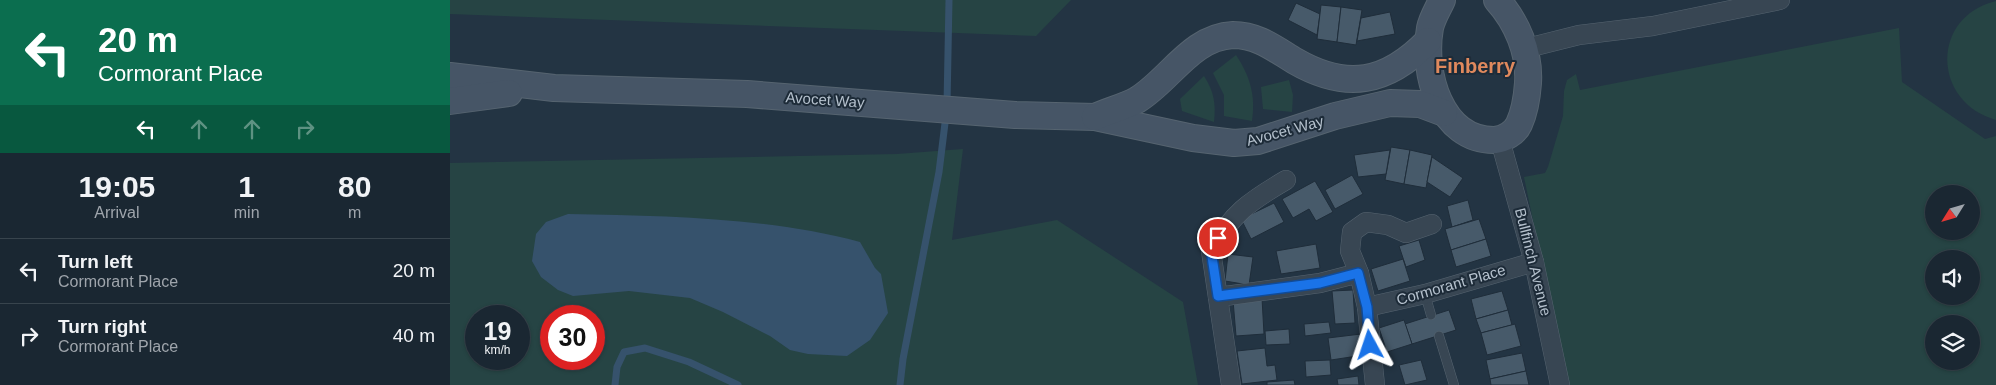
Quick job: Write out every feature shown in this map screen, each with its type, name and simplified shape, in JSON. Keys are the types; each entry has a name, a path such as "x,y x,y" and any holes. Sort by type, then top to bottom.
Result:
{"street":[{"path":"1442,0 1430,25 1428,41 1430,74 1444,113 1451,122 1476,138 1500,140 1511,135 1519,126 1526,102 1528,76 1518,29 1497,0"},
{"path":"1523,49 1579,36 1652,26 1780,0"},
{"name":"Avocet Way","path":"1094,117 1137,100 1202,45 1232,35 1258,39 1316,72 1328,77 1343,78 1381,75 1404,63 1428,41"},
{"name":"Avocet Way","path":"450,76 554,88 747,94 1015,115 1094,117 1193,138 1234,143 1258,141 1336,116 1390,103 1420,104 1444,113"},
{"name":"Avocet Way","path":"450,101 554,88"},
{"name":"Bullfinch Avenue","path":"1500,140 1534,262 1560,385"},
{"path":"1232,385 1211,250 1218,238 1245,205 1286,180"},
{"path":"1375,385 1367,307 1350,251 1352,232 1366,222 1388,225 1406,233 1432,224"},
{"name":"Cormorant Place","path":"1367,307 1425,294 1534,262"},
{"path":"1218,296 1320,283 1358,273"}],"lane":[{"path":"1425,294 1431,315"},
{"path":"1439,336 1454,385"}],"green space":[{"path":"450,0 1071,0 1036,36 450,14"},
{"path":"1996,1 1996,120 1975,110 1960,96 1950,79 1947,60 1950,41 1959,24 1974,10"},
{"path":"1899,28 1902,82 1985,139 1996,136 1996,385 1567,385 1524,177 1545,173 1563,116 1564,91 1567,80 1576,74 1580,90"},
{"path":"1236,55 1251,86 1253,103 1252,121 1224,116 1224,95 1213,73"},
{"path":"1204,76 1214,98 1214,122 1182,111 1180,99"},
{"path":"1289,80 1293,95 1292,112 1263,109 1261,87"},
{"path":"963,149 952,240 1057,220 1183,302 1198,385 450,385 450,163 897,154"}],"water":[{"path":"568,214 715,219 788,227 860,242 875,268 881,274 888,313 870,340 847,356 808,354 790,350 770,336 723,312 690,298 629,291 573,296 558,290 541,277 532,261 536,234 546,222"}],"building":[{"path":"1296,3 1320,14 1317,35 1288,20"},
{"path":"1321,5 1341,7 1337,42 1317,39"},
{"path":"1341,7 1362,10 1356,45 1337,42"},
{"path":"1390,12 1395,34 1357,41 1361,18"},
{"path":"1391,147 1410,150 1404,184 1385,180"},
{"path":"1390,150 1386,174 1358,177 1354,155"},
{"path":"1410,150 1432,155 1426,188 1404,184"},
{"path":"1432,157 1463,178 1450,197 1427,182"},
{"path":"1352,175 1363,194 1335,209 1325,190"},
{"path":"1315,181 1333,212 1316,221 1309,209 1293,218 1282,199"},
{"path":"1468,200 1473,220 1452,227 1447,206"},
{"path":"1274,203 1284,222 1251,239 1241,219"},
{"path":"1479,219 1486,239 1451,250 1445,229"},
{"path":"1486,239 1491,256 1456,267 1451,250"},
{"path":"1419,240 1425,260 1406,267 1399,246"},
{"path":"1316,244 1320,268 1281,274 1276,251"},
{"path":"1228,254 1253,257 1249,285 1225,281"},
{"path":"1403,259 1410,281 1378,291 1371,269"},
{"path":"1353,290 1355,323 1335,324 1332,291"},
{"path":"1502,291 1508,310 1476,319 1471,299"},
{"path":"1262,298 1264,334 1236,336 1233,300"},
{"path":"1449,310 1456,330 1412,344 1405,324"},
{"path":"1508,310 1512,325 1481,333 1476,319"},
{"path":"1404,320 1412,344 1387,352 1379,328"},
{"path":"1329,322 1331,333 1305,336 1304,324"},
{"path":"1515,324 1521,346 1487,355 1481,333"},
{"path":"1289,329 1290,344 1266,345 1265,331"},
{"path":"1361,334 1364,355 1331,360 1328,338"},
{"path":"1265,348 1267,366 1275,365 1277,380 1242,384 1237,351"},
{"path":"1522,353 1526,371 1490,379 1486,360"},
{"path":"1330,360 1331,375 1306,377 1305,361"},
{"path":"1421,360 1427,380 1405,385 1399,365"},
{"path":"1526,371 1529,385 1491,385 1490,379"},
{"path":"1358,376 1359,385 1338,385 1337,379"},
{"path":"1294,380 1295,385 1267,385 1267,382"}],"waterway":[{"path":"947,105 949,0"},
{"path":"900,385 903,359 939,172 946,115"},
{"path":"615,385 617,367 624,352 645,348 689,362 738,385"}],"district":[{"name":"Finberry","path":"1475,66"}],"route":[{"path":"1218,238 1211,250 1218,296 1320,283 1358,273 1367,307 1370,345"}]}
